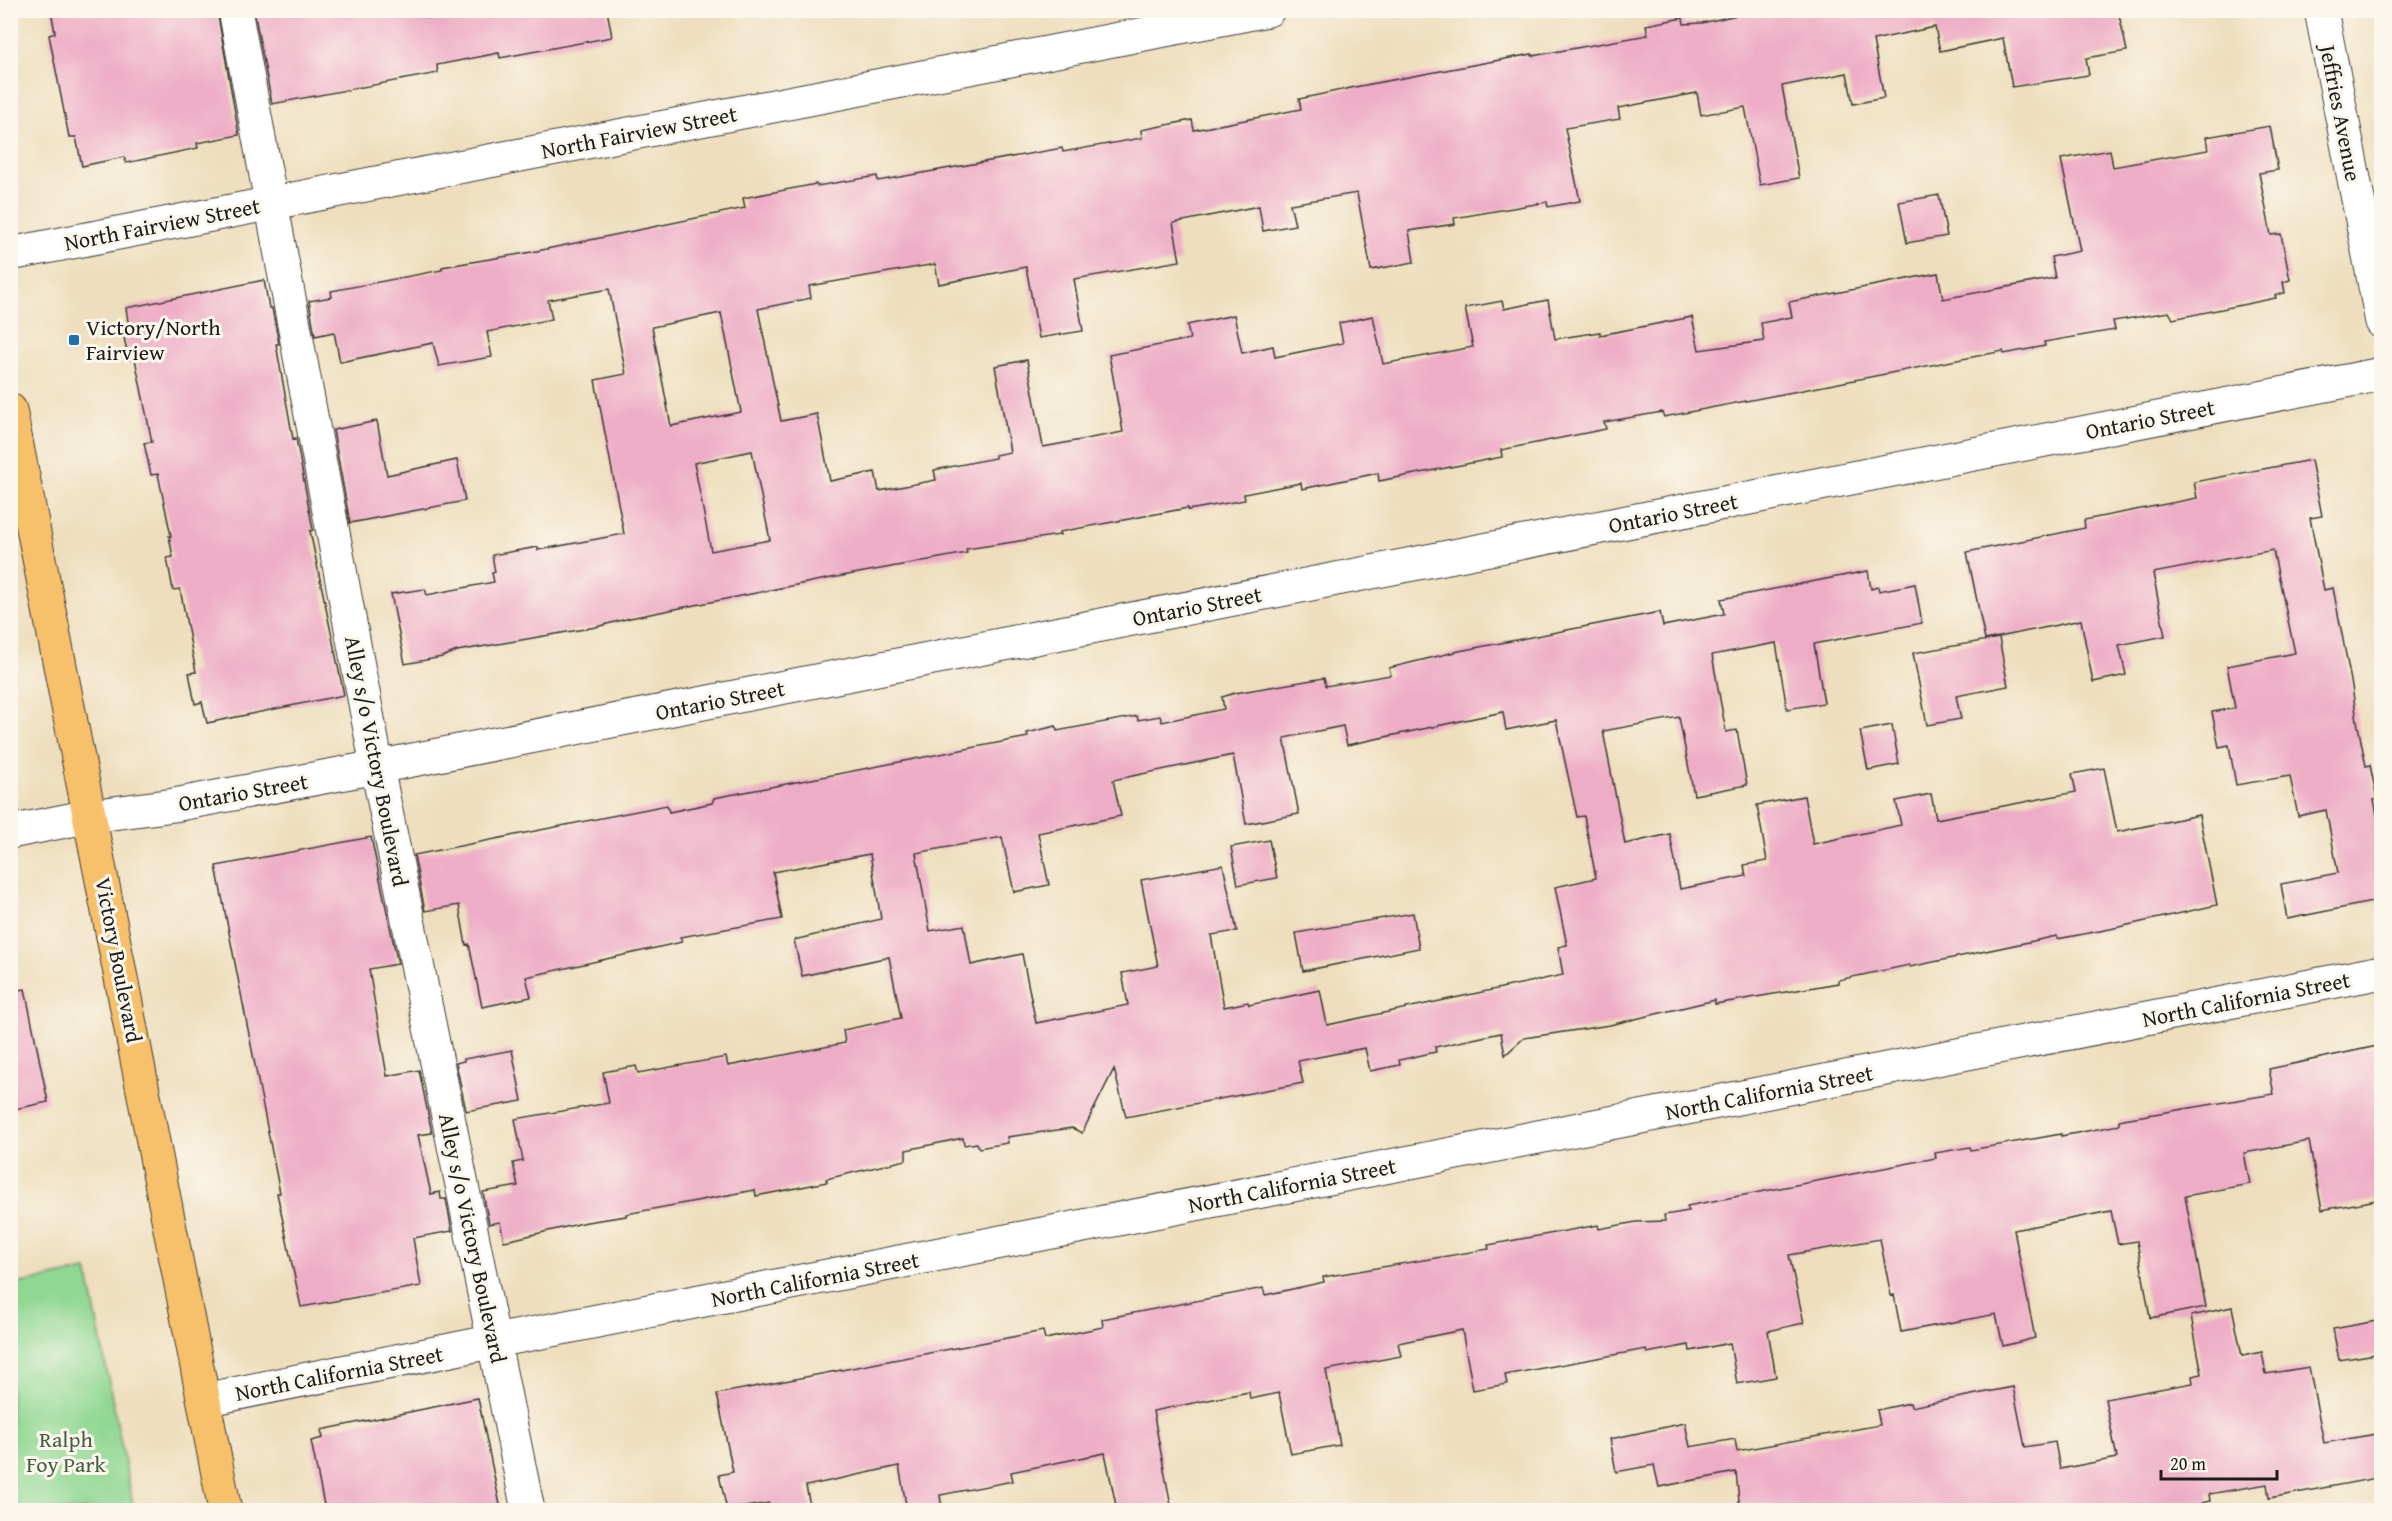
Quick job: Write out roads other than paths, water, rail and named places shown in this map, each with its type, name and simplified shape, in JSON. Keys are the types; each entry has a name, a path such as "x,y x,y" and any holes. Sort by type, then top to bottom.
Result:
{"main road":[{"name":"Victory Boulevard","path":"10,410 225,1510"}],"street":[{"name":"Alley s/o Victory Boulevard","path":"235,10 377,767 528,1510"},
{"name":"North Fairview Street","path":"10,254 1268,10"},
{"name":"Jeffries Avenue","path":"2321,10 2382,322"},
{"name":"Ontario Street","path":"10,832 90,816 174,805 377,767 2382,374"},
{"name":"North California Street","path":"204,1400 2382,972"}],"place":[{"name":"Victory/North Fairview","path":"74,340"}],"park label":[{"name":"Ralph Foy Park","path":"66,1452"}]}
